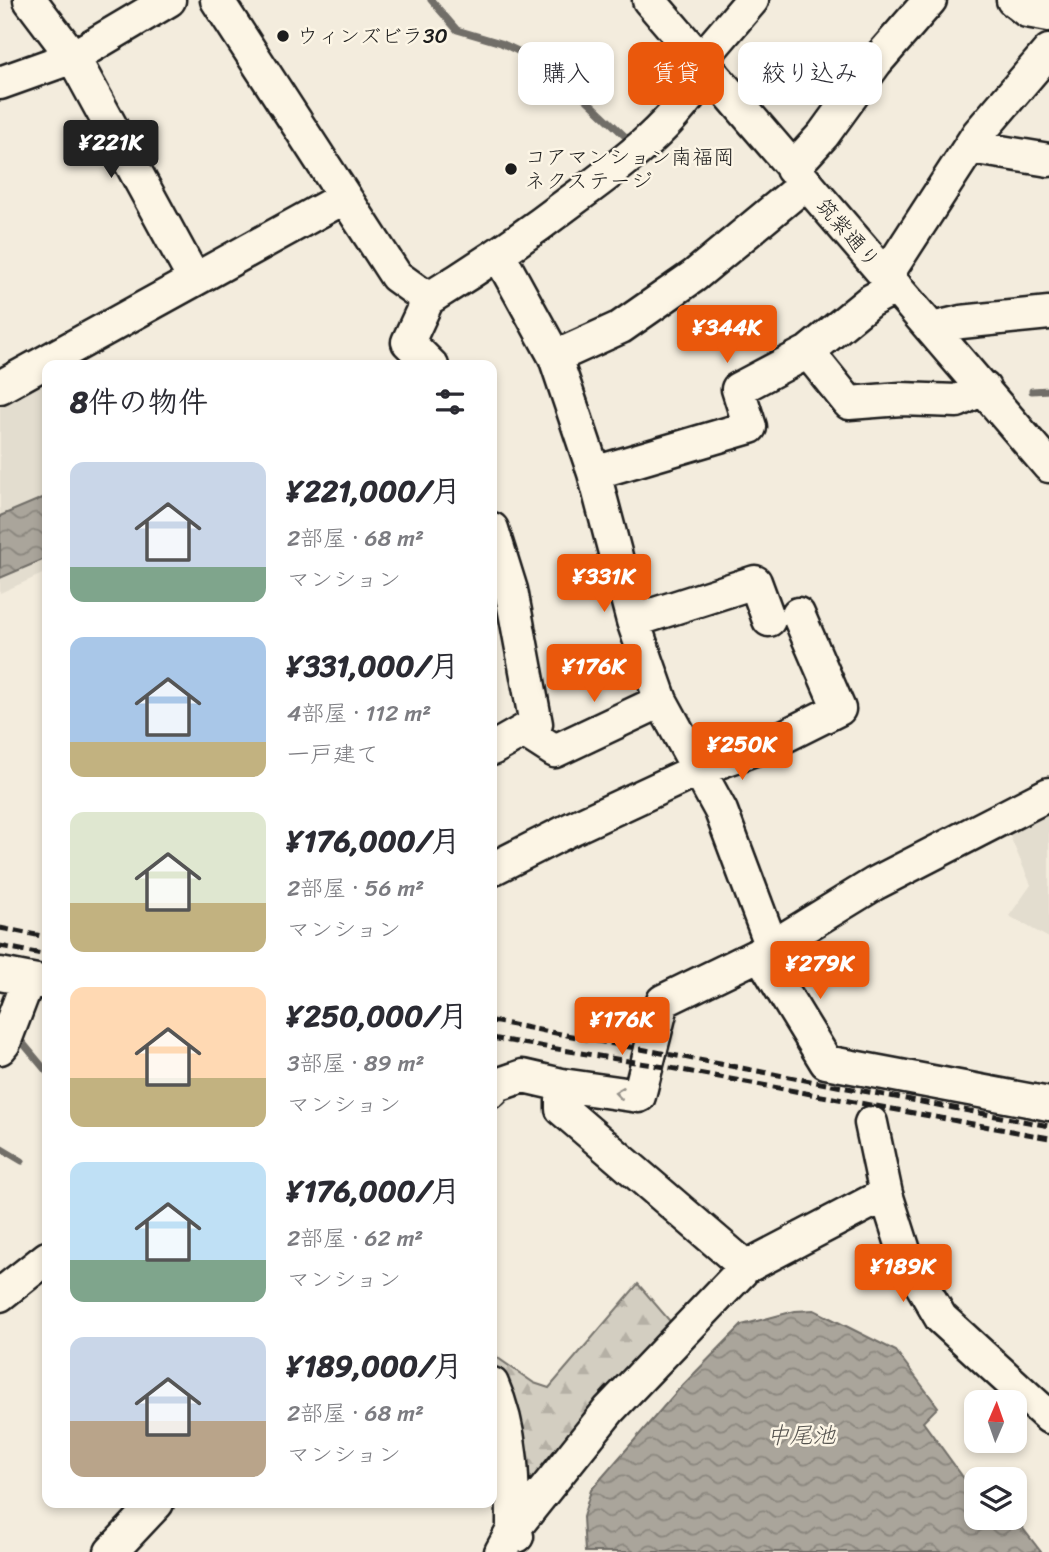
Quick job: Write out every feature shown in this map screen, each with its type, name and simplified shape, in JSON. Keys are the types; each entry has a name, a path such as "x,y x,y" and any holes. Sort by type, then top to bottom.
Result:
{"street":[{"path":"30,0 73,57 194,279"},
{"path":"0,83 73,57 169,0"},
{"path":"217,0 396,276 428,299"},
{"name":"筑紫通り","path":"649,0 684,42"},
{"path":"720,42 752,0"},
{"path":"555,357 621,327 694,275 798,176 823,135 876,62 930,0"},
{"path":"1013,0 1027,11 1049,15"},
{"path":"594,473 750,427 738,389 808,352 891,282 978,134 1049,51"},
{"name":"筑紫通り","path":"724,90 1049,466"},
{"path":"426,360 408,342 428,299 499,255 636,153 682,105"},
{"path":"971,147 1049,160"},
{"path":"46,360 345,197"},
{"path":"499,255 555,357 594,473 633,621 662,701 721,811 766,950 826,1062 1049,1104"},
{"path":"932,329 961,322 1049,313"},
{"path":"808,352 849,403 901,399 957,401 984,388"},
{"path":"0,387 42,362"},
{"path":"497,545 511,590 536,724 497,746"},
{"path":"497,866 570,829 700,769 771,743 839,709 784,617 755,582 633,621"},
{"path":"524,731 555,751 662,701"},
{"path":"497,1071 562,1085 639,1096 663,1001 766,950 874,884 1049,794"},
{"path":"0,1048 25,979"},
{"path":"497,1086 523,1076"},
{"path":"562,1085 562,1109 746,1267"},
{"path":"872,1124 886,1194 907,1260 941,1318 1049,1417"},
{"path":"514,1545 609,1410 746,1267 886,1194"},
{"path":"0,1295 42,1264"},
{"path":"497,1396 504,1413 513,1472 514,1545"},
{"path":"111,1552 152,1508"}],"shaded area":[{"path":"42,376 42,574 0,593 0,399"},
{"path":"1049,803 1049,938 1009,916 1031,885 1006,827"}],"green space":[{"path":"638,1284 675,1327 526,1505 497,1393 497,1357 534,1383 549,1388"}],"water":[{"path":"42,498 42,560 0,578 0,516"},
{"name":"中尾池","path":"814,1310 896,1351 938,1407 923,1422 964,1478 964,1530 1024,1530 1041,1552 585,1552 583,1517 591,1490 679,1389 742,1325 795,1311"}],"waterway":[{"path":"431,0 457,30 501,43 552,67 629,140"},
{"path":"1032,391 1049,390"},
{"path":"22,1042 42,1066"},
{"path":"0,1148 22,1161"}],"railway":[{"path":"0,928 42,936"},
{"path":"0,946 42,954"},
{"path":"497,1022 1049,1126"},
{"path":"497,1039 1049,1138"}],"place":[{"name":"ウィンズビラ30","path":"283,36"},
{"name":"コアマンション南福岡 ネクステージ","path":"511,169"}]}
